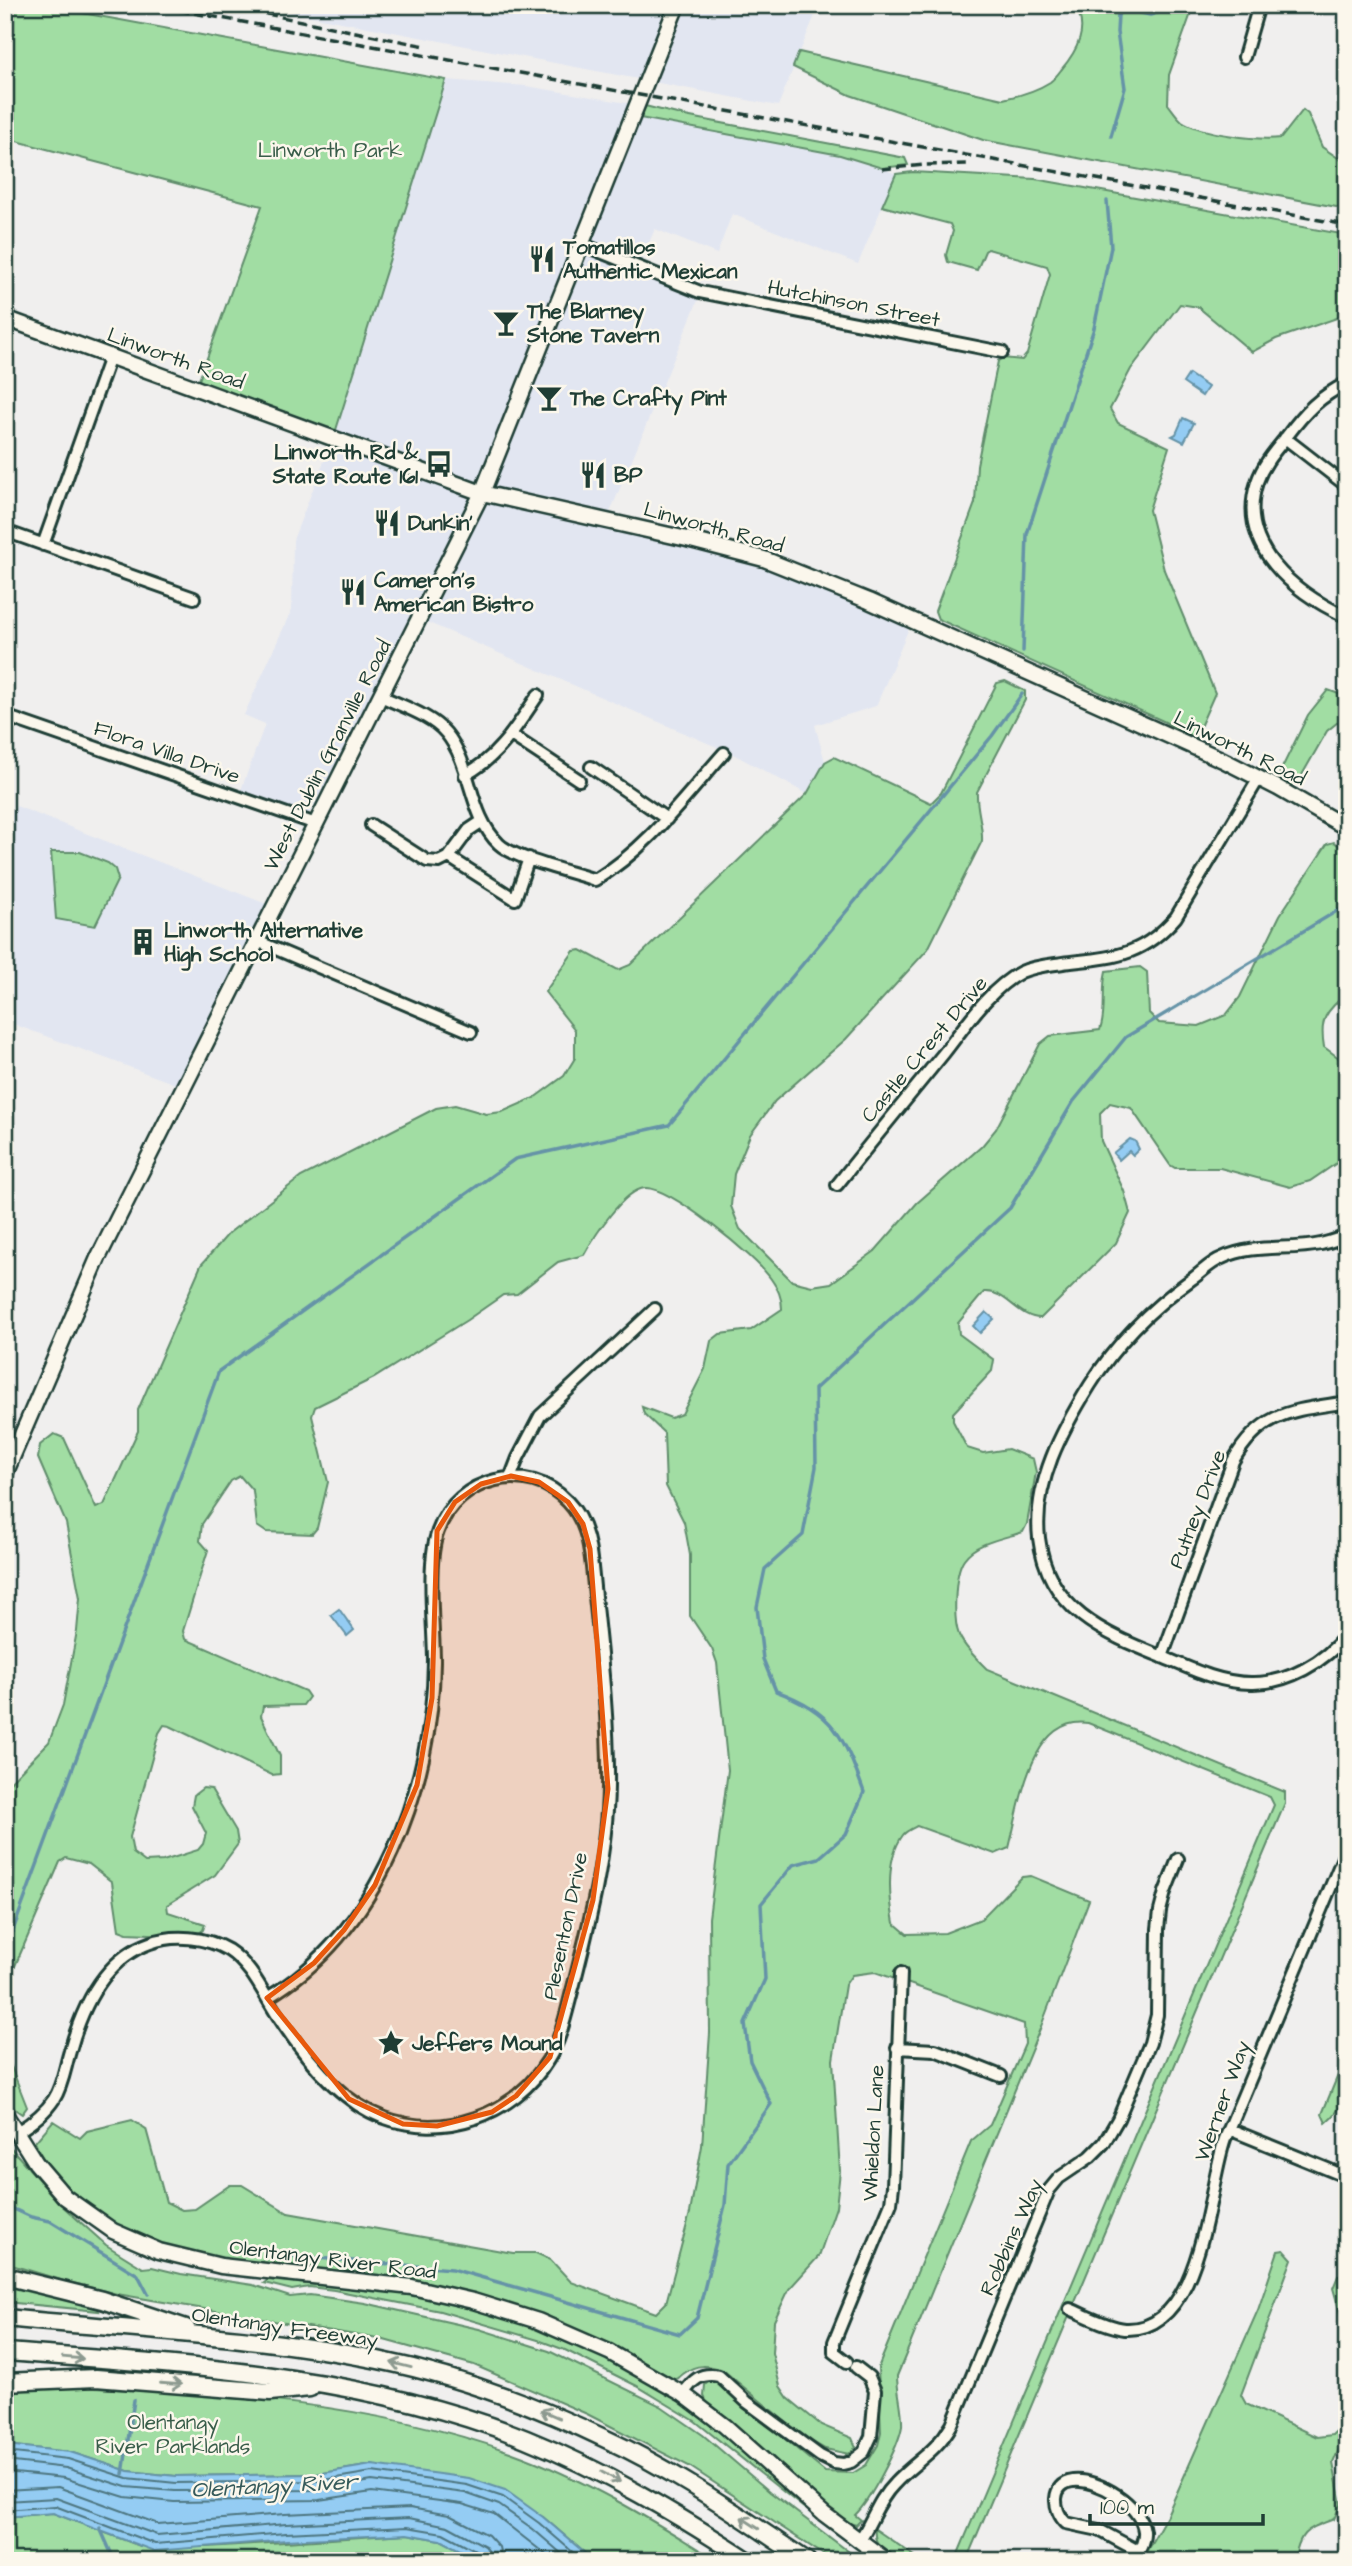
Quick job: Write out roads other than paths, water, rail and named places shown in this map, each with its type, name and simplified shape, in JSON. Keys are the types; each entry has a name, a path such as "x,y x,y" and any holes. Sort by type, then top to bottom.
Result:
{"highway":[{"path":"5,2276 102,2300 212,2336"},
{"name":"Olentangy Freeway","path":"5,2318 301,2346 380,2360 467,2384 537,2409 610,2440 670,2473 807,2561"},
{"path":"5,2352 232,2371 326,2385 457,2415 525,2438 596,2469 654,2501 749,2561"},
{"path":"5,2382 96,2378 278,2392 326,2385"}],"main road":[{"name":"West Dublin Granville Road","path":"5,1474 98,1258 482,493 677,5"},
{"name":"Linworth Road","path":"5,318 482,493 764,559 869,601 1223,760 1347,828"},
{"name":"Olentangy River Road","path":"5,2114 36,2163 65,2197 113,2231 159,2251 220,2266 411,2287 538,2320 608,2352 682,2394 725,2426 824,2514 887,2561"}],"street":[{"path":"1244,57 1259,5"},
{"name":"Hutchinson Street","path":"582,244 700,292 1002,352"},
{"path":"43,545 110,357"},
{"path":"1347,383 1327,393 1305,412 1264,466 1258,481 1252,513 1262,547 1276,569 1311,597 1347,617"},
{"path":"1285,438 1347,486"},
{"path":"5,531 194,598"},
{"path":"465,775 491,759 538,695"},
{"path":"381,696 428,719 446,733 465,775 481,822 501,846 595,880 609,871 667,819 724,754"},
{"name":"Flora Villa Drive","path":"5,716 316,824"},
{"path":"511,735 579,780"},
{"path":"591,767 667,819"},
{"name":"Castle Crest Drive","path":"836,1185 1004,983 1022,972 1040,966 1123,955 1144,946 1162,933 1176,917 1259,778"},
{"path":"371,825 427,861 439,862 449,857 469,830 481,822"},
{"path":"449,857 515,899 529,858"},
{"path":"257,941 471,1032"},
{"path":"1347,1236 1320,1244 1236,1252 1220,1259 1160,1301 1119,1345 1077,1406 1042,1483 1038,1509 1041,1547 1057,1586 1074,1609 1098,1629 1163,1657 1215,1678 1251,1683 1270,1681 1287,1677 1310,1666 1328,1654 1347,1634"},
{"path":"267,1997 314,1963 344,1930 375,1885 398,1838 417,1785 428,1736 434,1660 433,1566 438,1531 456,1502 481,1484 511,1476 540,1416 655,1309"},
{"name":"Putney Drive","path":"1163,1657 1233,1461 1244,1442 1258,1427 1277,1416 1347,1402"},
{"name":"Plesenton Drive","path":"18,2132 31,2124 59,2090 80,2019 106,1973 124,1956 151,1942 176,1938 202,1940 229,1951 252,1973 278,2016 326,2078 349,2099 377,2115 403,2124 437,2126 463,2123 492,2112 516,2096 535,2078 550,2057 578,1968 601,1858 608,1788 603,1689 590,1549 583,1524 568,1502 546,1486 511,1476"},
{"name":"Werner Way","path":"1070,2309 1123,2329 1137,2328 1160,2318 1172,2306 1191,2274 1199,2253 1218,2160 1229,2129 1347,1847"},
{"name":"Robbins Way","path":"859,2541 884,2495 895,2482 929,2455 953,2424 1049,2190 1059,2178 1090,2157 1104,2143 1118,2119 1155,2025 1158,1928 1164,1892 1178,1859"},
{"name":"Whieldon Lane","path":"682,2394 693,2380 701,2375 719,2376 747,2402 820,2456 843,2464 851,2462 864,2452 870,2437 875,2391 869,2377 834,2352 834,2342 891,2203 901,1973"},
{"path":"897,2048 935,2050 1001,2076"},
{"path":"1229,2129 1347,2177"},
{"path":"1083,2481 1113,2491 1122,2499 1143,2526 1143,2541 1136,2556 1100,2530 1066,2523 1055,2507 1061,2488 1069,2482 1083,2481"}],"water":[{"path":"1189,374 1208,387 1202,396 1183,383"},
{"path":"1183,418 1194,423 1184,442 1172,436 1176,434"},
{"path":"1130,1139 1135,1141 1139,1149 1133,1155 1129,1151 1119,1160 1113,1153"},
{"path":"986,1312 994,1319 980,1333 973,1326"},
{"path":"339,1609 354,1630 347,1636 331,1615"},
{"name":"Olentangy River","path":"5,2445 70,2452 128,2471 176,2476 317,2474 372,2465 469,2478 505,2490 543,2517 594,2561 481,2561 441,2540 407,2534 154,2551 53,2513 5,2517"}],"waterway":[{"path":"1111,136 1125,88 1117,32 1118,15 1124,9 1150,15 1160,12 1162,5"},
{"path":"1023,651 1027,534 1094,328 1111,247 1107,201"},
{"path":"5,1952 219,1371 515,1159 669,1125 992,736 1022,694"},
{"path":"292,2256 452,2269 680,2334 697,2318 725,2205 728,2164 771,2104 750,2061 745,2024 765,1979 761,1904 793,1865 819,1858 846,1834 864,1792 843,1741 834,1729 811,1708 776,1691 763,1659 757,1607 765,1569 803,1535 816,1467 815,1389 1010,1208 1073,1102 1126,1037 1347,905"},
{"path":"5,2205 31,2217 50,2221 138,2275 148,2294"},
{"path":"123,2474 134,2400"},
{"path":"100,2528 112,2555 121,2561"}],"railway":[{"path":"150,5 1347,225"},
{"path":"222,5 425,46"},
{"path":"882,169 968,164"}],"place":[{"name":"Tomatillos Authentic Mexican","path":"542,259"},
{"name":"The Blarney Stone Tavern","path":"506,323"},
{"name":"The Crafty Pint","path":"549,398"},
{"name":"Linworth Rd & State Route 161","path":"439,464"},
{"name":"BP","path":"593,475"},
{"name":"Dunkin'","path":"387,523"},
{"name":"Cameron's American Bistro","path":"353,592"},
{"name":"Linworth Alternative High School","path":"143,942"},
{"name":"Jeffers Mound","path":"391,2043"}],"park label":[{"name":"Linworth Park","path":"330,150"},
{"name":"Olentangy River Parklands","path":"173,2434"}]}
